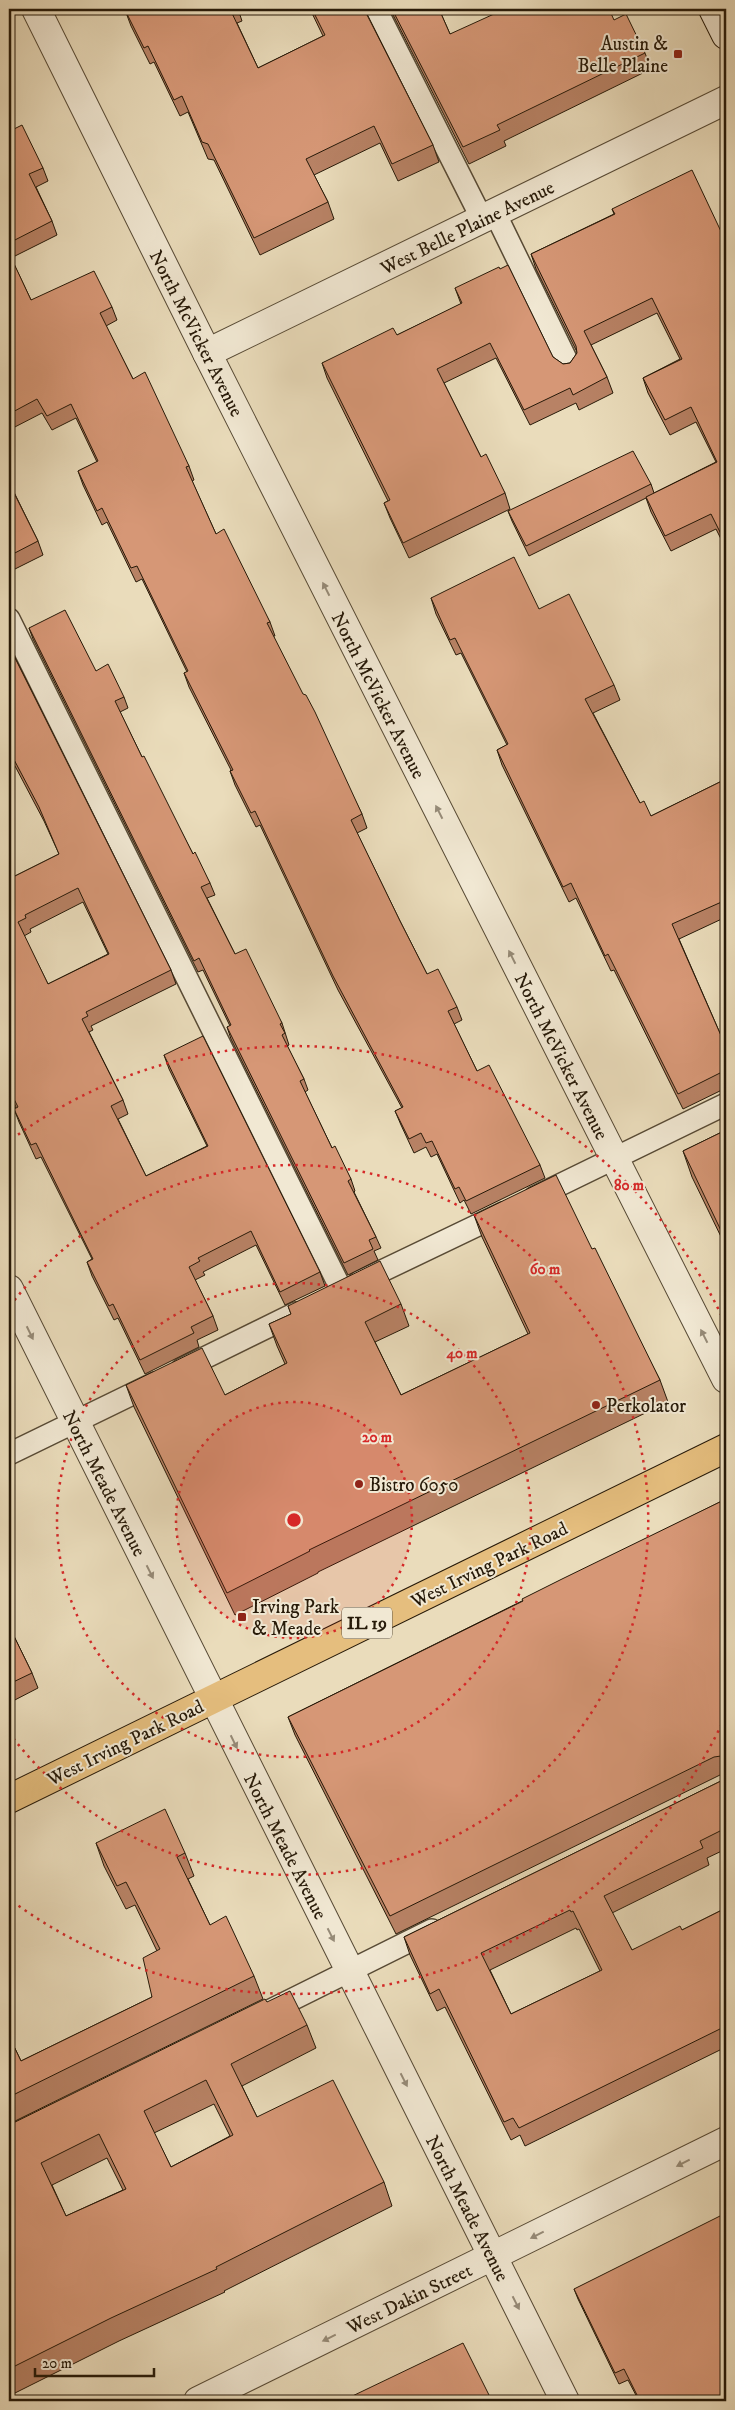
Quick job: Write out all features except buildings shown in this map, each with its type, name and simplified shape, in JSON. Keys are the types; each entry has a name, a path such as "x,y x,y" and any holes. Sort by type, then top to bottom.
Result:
{"main road":[{"name":"West Irving Park Road","path":"9,1799 726,1448"}],"street":[{"name":"North McVicker Avenue","path":"36,9 207,353 726,1379"},
{"path":"713,9 726,35"},
{"name":"West Belle Plaine Avenue","path":"207,353 726,100"},
{"name":"North Meade Avenue","path":"9,1289 212,1699 565,2401"},
{"name":"West Dakin Street","path":"198,2401 726,2141"}],"lane":[{"path":"376,9 570,367"},
{"path":"9,619 328,1298"},
{"path":"9,1454 726,1104"},
{"path":"251,2019 448,1923"}],"place":[{"name":"Austin & Belle Plaine","path":"678,54"},
{"name":"Perkolator","path":"596,1405"},
{"name":"Bistro 6050","path":"359,1484"},
{"name":"Irving Park & Meade","path":"242,1617"}]}
